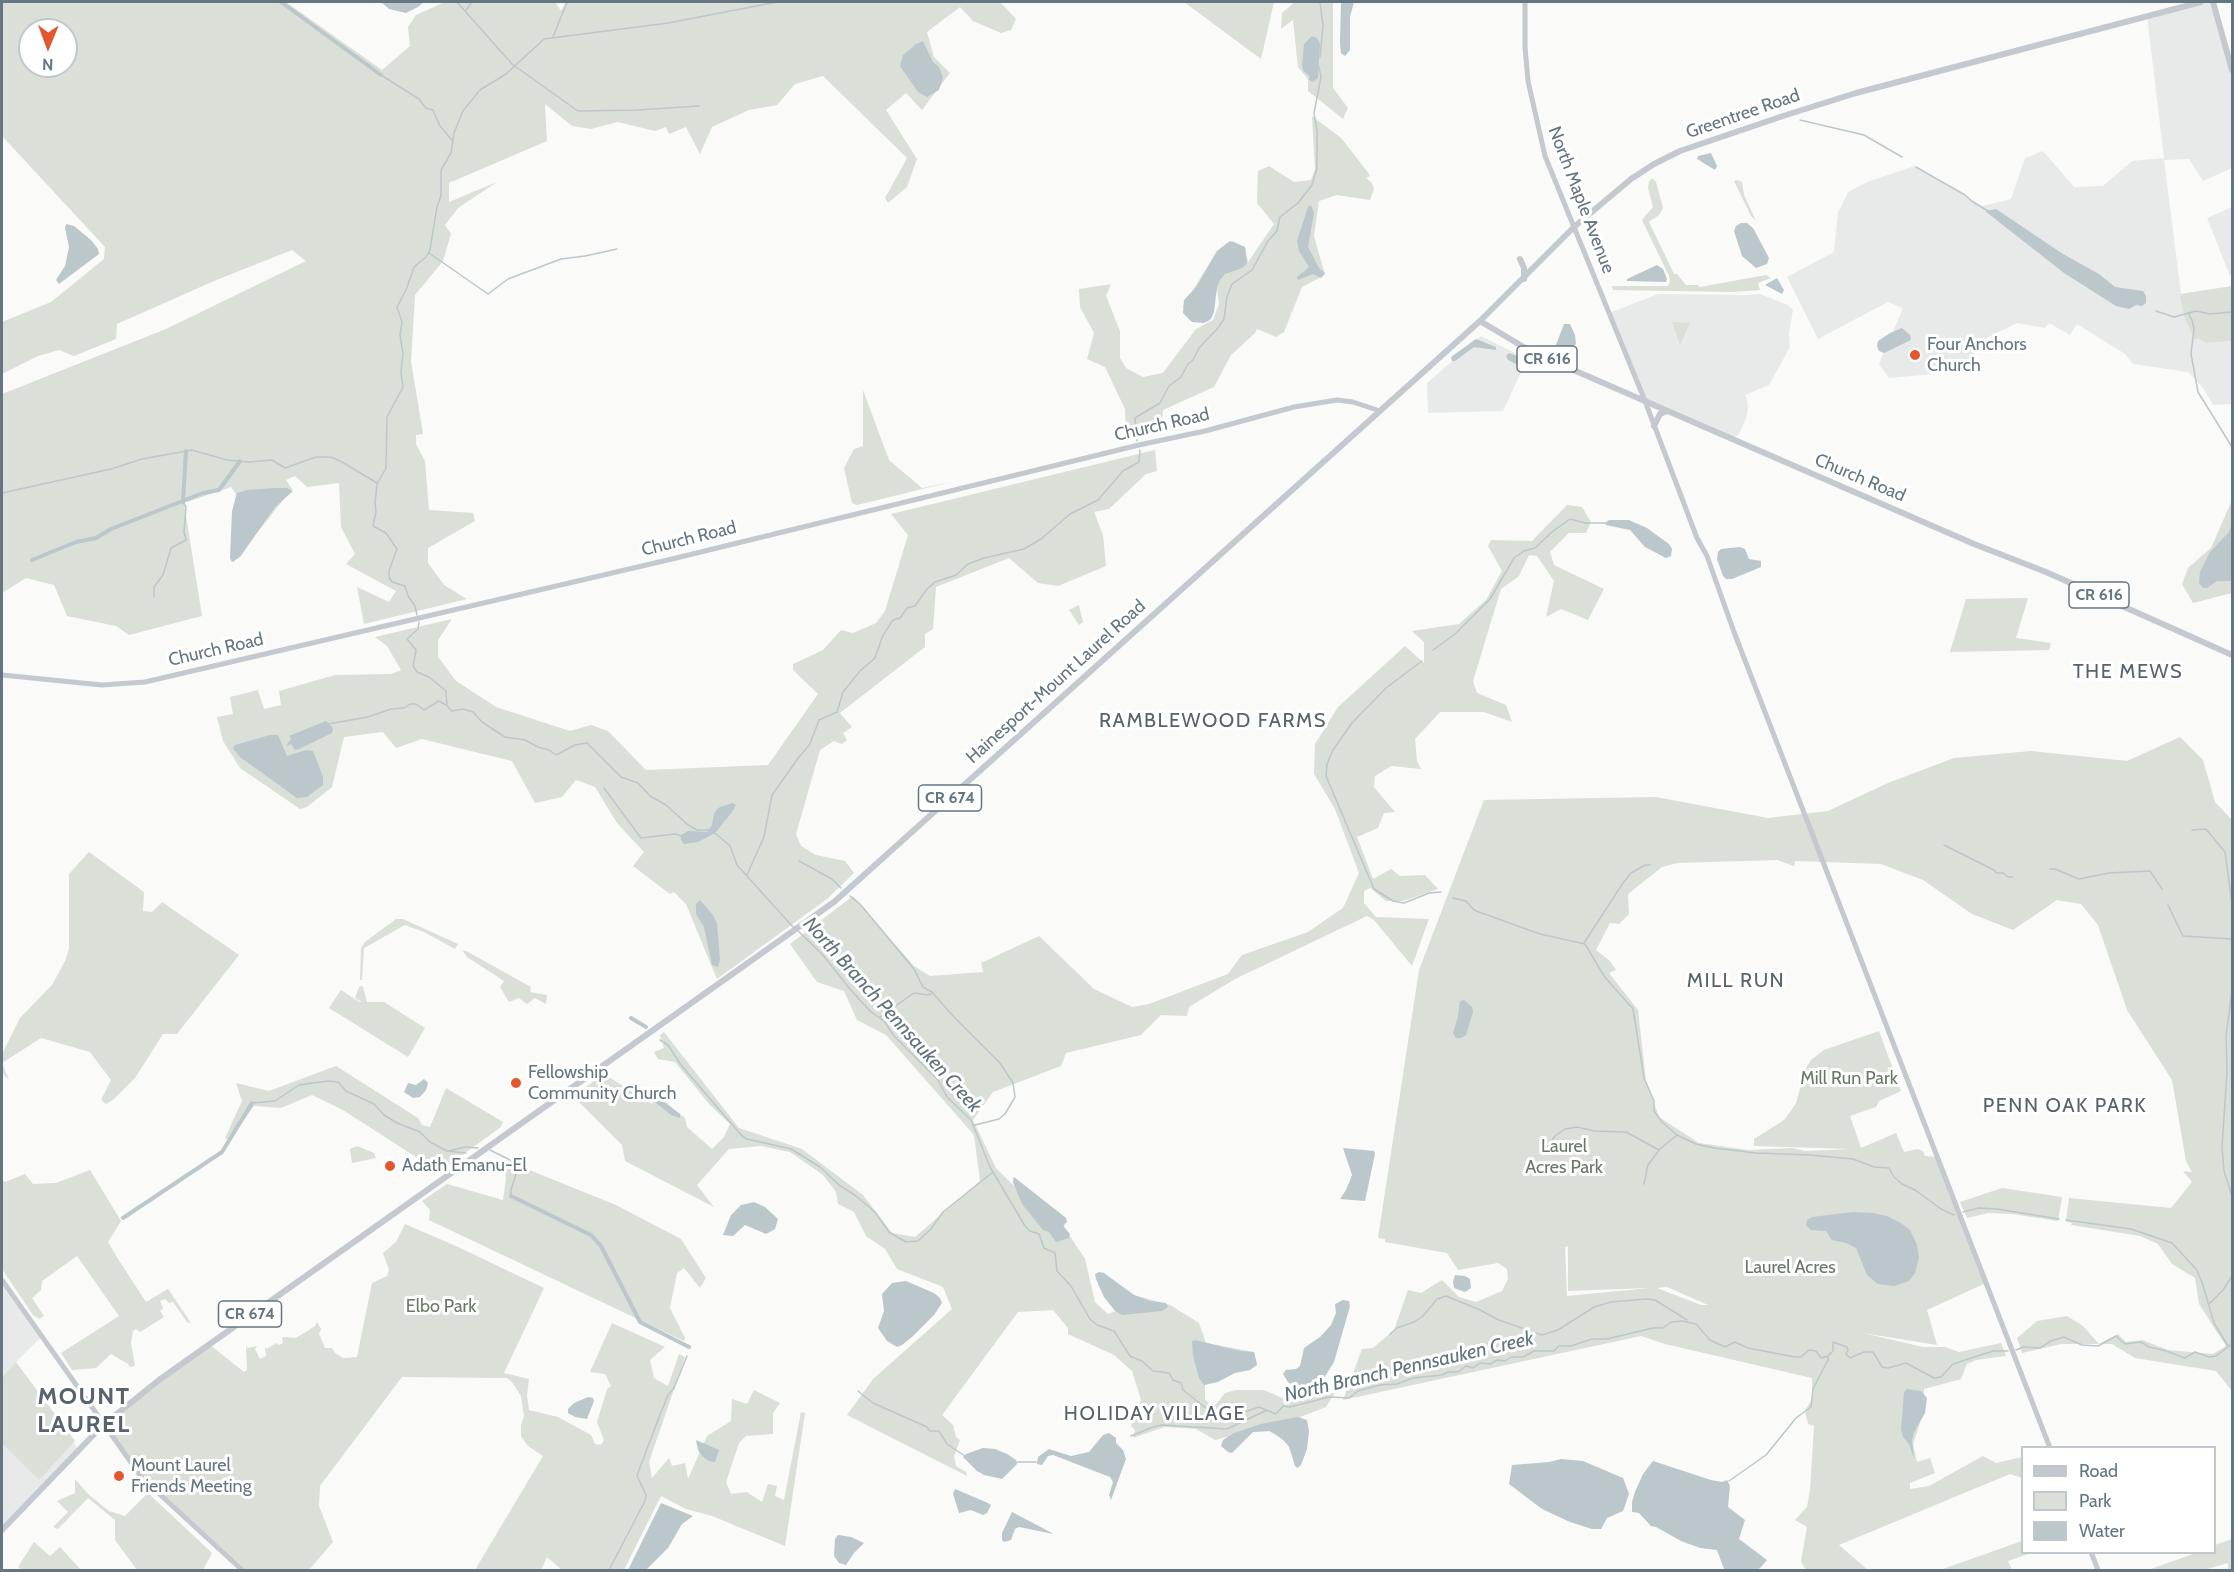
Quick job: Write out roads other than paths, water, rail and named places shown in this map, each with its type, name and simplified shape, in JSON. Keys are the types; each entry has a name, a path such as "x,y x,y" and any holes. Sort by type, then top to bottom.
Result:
{"main road":[{"name":"North Maple Avenue","path":"1525,2 1526,61 1534,113 1545,156 1645,401 1697,538 1707,556 1734,632 2049,1446"},
{"name":"Greentree Road","path":"1380,411 1480,321 1574,227 1618,188 1671,155 1856,93 2200,2"},
{"path":"2213,2 2232,70"},
{"path":"1520,260 1523,264 1524,279"},
{"name":"Church Road","path":"1480,321 1532,352 1974,544 2052,574 2232,655"},
{"name":"Church Road","path":"2,675 102,685 145,682 672,560 1138,445 1206,431 1294,407 1337,400 1353,402 1380,411"},
{"name":"Hainesport-Mount Laurel Road","path":"2,1530 103,1425 206,1346 834,902 1380,411"},
{"path":"1654,426 1660,414 1668,411"},
{"path":"2,1280 145,1482 242,1570"},
{"path":"2092,1554 2098,1570"}],"water":[{"path":"381,2 424,2 406,13 389,9"},
{"path":"1341,2 1354,2 1350,17 1350,50 1345,56 1341,53 1340,43"},
{"path":"1312,36 1317,38 1320,44 1318,78 1313,82 1308,79 1310,77 1302,66 1304,44"},
{"path":"923,41 943,77 939,90 927,97 918,92 900,66 903,55"},
{"path":"1711,153 1717,166 1715,170 1697,159 1698,156"},
{"path":"1311,205 1314,213 1308,247 1319,268 1325,273 1321,278 1313,274 1298,280 1297,277 1309,267 1299,251 1297,241 1308,207"},
{"path":"1996,209 2063,254 2099,274 2115,287 2143,291 2146,303 2129,309 2116,306 2064,273 1985,211"},
{"path":"1741,223 1747,223 1753,228 1769,258 1767,264 1756,268 1742,256 1734,231"},
{"path":"66,224 74,226 91,240 99,254 59,284 56,280 65,266 69,247"},
{"path":"1230,241 1245,247 1247,263 1242,268 1225,274 1220,280 1211,319 1204,323 1192,322 1183,313 1184,300 1197,286 1217,251"},
{"path":"1657,265 1663,269 1666,282 1627,281 1627,279"},
{"path":"1777,278 1784,290 1782,294 1765,285"},
{"path":"1564,324 1570,324 1576,344 1566,354 1554,350"},
{"path":"1902,328 1910,335 1911,340 1884,353 1879,351 1878,341"},
{"path":"1476,339 1496,347 1496,350 1474,347 1452,361 1451,357"},
{"path":"1509,353 1526,359 1525,364 1520,366 1508,360 1506,356"},
{"path":"287,488 293,491 275,507 240,557 232,562 230,558 232,511 237,493"},
{"path":"1609,520 1629,520 1647,528 1669,544 1672,549 1671,556 1666,558 1645,547 1630,530 1606,525 1605,523"},
{"path":"2232,523 2232,581 2217,581 2203,588 2199,583 2200,572 2210,552 2229,532"},
{"path":"1740,547 1745,549 1749,559 1761,561 1761,567 1732,579 1726,579 1717,559 1718,552 1721,549"},
{"path":"326,721 333,728 332,733 299,749 295,750 291,744 286,746 291,739 289,736"},
{"path":"270,735 278,735 287,756 306,750 313,751 323,777 323,785 307,797 297,798 240,757 233,748 235,745"},
{"path":"732,803 736,805 715,833 698,842 684,844 681,835 688,831 707,832 718,808"},
{"path":"700,900 717,923 720,960 718,967 712,965 704,927 696,914 696,904"},
{"path":"1464,1000 1472,1007 1473,1012 1466,1035 1456,1038 1453,1033 1460,1001"},
{"path":"424,1079 428,1083 420,1097 413,1098 404,1092 408,1083 416,1085"},
{"path":"657,1097 680,1114 680,1118 671,1115 655,1102 654,1099"},
{"path":"1343,1148 1374,1151 1365,1201 1340,1199 1352,1175"},
{"path":"1014,1177 1066,1218 1067,1222 1063,1226 1070,1234 1069,1238 1056,1242 1049,1232 1043,1230 1022,1204 1013,1182"},
{"path":"754,1202 765,1207 778,1219 775,1229 766,1234 745,1225 733,1236 723,1235 731,1215 741,1205"},
{"path":"1853,1212 1887,1216 1910,1230 1917,1245 1919,1258 1915,1273 1909,1281 1894,1286 1878,1284 1867,1275 1856,1248 1832,1240 1826,1231 1811,1230 1806,1225 1807,1220 1812,1217"},
{"path":"1104,1273 1134,1295 1150,1301 1166,1303 1168,1307 1162,1311 1122,1315 1115,1311 1104,1297 1095,1274"},
{"path":"1455,1275 1470,1279 1471,1288 1465,1292 1454,1288"},
{"path":"906,1281 934,1293 942,1303 934,1315 913,1336 897,1347 887,1341 878,1328 884,1311 882,1294 892,1283"},
{"path":"1343,1300 1349,1301 1350,1306 1334,1362 1319,1386 1309,1392 1302,1392 1288,1382 1283,1374 1286,1370 1300,1366 1304,1348 1320,1337 1331,1325 1336,1313 1335,1304"},
{"path":"1192,1341 1240,1351 1254,1352 1257,1365 1250,1370 1204,1385 1199,1378 1193,1356"},
{"path":"1907,1389 1921,1391 1927,1398 1925,1413 1912,1440 1914,1459 1901,1429 1904,1392"},
{"path":"588,1397 593,1398 594,1401 587,1419 568,1413 568,1409 574,1403"},
{"path":"1298,1417 1307,1420 1309,1431 1307,1449 1301,1465 1297,1468 1289,1446 1270,1431 1253,1432 1232,1453 1221,1446 1223,1440 1234,1433 1261,1424"},
{"path":"1109,1433 1116,1438 1116,1443 1123,1450 1126,1459 1111,1500 1109,1495 1113,1482 1110,1477 1053,1455 1048,1456 1042,1465 1037,1464 1038,1457 1049,1449 1071,1456 1089,1452 1103,1435"},
{"path":"696,1440 719,1450 715,1462 702,1456"},
{"path":"983,1448 995,1449 1007,1454 1016,1460 1017,1464 1002,1479 984,1475 963,1457"},
{"path":"1561,1459 1583,1461 1623,1478 1629,1494 1623,1511 1607,1518 1601,1529 1592,1529 1542,1509 1509,1484 1512,1465"},
{"path":"1653,1461 1711,1480 1722,1482 1727,1480 1730,1486 1728,1507 1745,1520 1739,1539 1767,1560 1761,1567 1757,1570 1724,1569 1717,1550 1700,1548 1681,1541 1651,1526 1639,1513 1632,1512 1635,1492 1643,1474"},
{"path":"955,1489 991,1505 987,1513 983,1515 971,1510 959,1513 953,1494"},
{"path":"661,1503 693,1516 682,1524 668,1548 646,1570 628,1570"},
{"path":"1012,1512 1053,1534 1019,1527 1015,1529 1011,1540 1004,1542 1002,1533"},
{"path":"838,1535 851,1537 864,1543 846,1565 839,1563 834,1556 835,1539"}],"waterway":[{"path":"281,2 381,75"},
{"path":"457,2 512,64 578,111 699,106"},
{"path":"466,10 472,2"},
{"name":"North Branch Pennsauken Creek","path":"553,37 567,2"},
{"name":"North Branch Pennsauken Creek","path":"417,615 405,586 392,582 389,577 397,549 386,533 373,526 375,503 377,484 386,468 387,417 403,387 401,373 403,353 400,335 402,322 397,307 414,267 426,257 430,250 441,196 441,170 451,153 454,133 463,111 480,90 506,74 544,39 668,23 777,2"},
{"path":"1320,2 1323,26 1320,57"},
{"path":"1137,441 1135,418 1160,403 1169,386 1181,377 1199,348 1224,319 1227,297 1232,284 1252,270 1268,241 1277,231 1280,217 1298,203 1312,185 1317,168 1317,131 1314,113 1321,77 1319,67"},
{"path":"381,75 419,99 426,108 433,110 440,126 452,140"},
{"path":"1800,120 1864,135 1902,157"},
{"path":"1916,167 1988,211"},
{"path":"429,253 488,294 508,279 561,259 617,249"},
{"path":"2156,311 2174,317 2196,311 2210,314 2232,312"},
{"path":"2188,313 2194,329 2191,354 2198,392 2232,447"},
{"path":"2,493 111,469 142,459 192,450 227,460 249,462 272,460 285,468 316,457 331,457 377,483"},
{"path":"747,875 764,837 772,795 810,744 819,720 837,712 843,692 860,671 875,658 883,635 893,620 900,618 907,608 915,606 935,582 956,575 968,564 984,558 1024,549 1041,539 1070,514 1098,500 1123,471 1139,462 1140,450"},
{"path":"183,502 186,451"},
{"path":"32,560 76,542 96,538 111,529 203,493 219,490 240,461"},
{"path":"154,597 154,587 163,575 171,548 186,540 184,532 186,507 183,502"},
{"path":"1433,650 1455,634 1490,599 1514,558 1524,551 1535,548 1570,519 1585,523 1606,523"},
{"name":"North Branch Pennsauken Creek","path":"419,622 418,629 407,639 416,650 413,666 417,672 429,677 446,691 447,706 452,711 463,709 473,712 482,722 505,737 525,740 556,755 575,745 587,743 621,777 638,783 650,796 666,805 688,825 697,830 708,830"},
{"path":"1422,661 1386,688 1352,723 1333,750 1327,764 1326,776 1374,889 1393,901 1404,903 1429,893 1441,892"},
{"path":"328,724 368,717 391,709 404,708 410,704 416,704 424,710 439,701 446,705"},
{"path":"604,788 641,838 675,834 682,836"},
{"path":"2192,830 2206,829 2225,852 2232,904"},
{"name":"North Branch Pennsauken Creek","path":"715,833 730,846 737,865 793,927"},
{"path":"1944,845 1996,873 2013,877"},
{"path":"799,861 832,879 841,888"},
{"path":"1584,943 1631,873 1645,865 1650,865"},
{"path":"2050,869 2079,879 2109,873 2150,871 2162,889"},
{"path":"850,896 860,904 914,969 923,987 932,992 1000,1063 1013,1083 1015,1097 1005,1114 999,1119 975,1125"},
{"path":"1453,898 1466,901 1474,910 1540,934 1585,944 1604,976 1633,1009 1644,1078 1654,1101 1654,1111 1662,1122 1677,1135 1696,1144 1714,1148 1853,1159 1874,1167 1889,1168 1902,1184 1954,1215"},
{"path":"2168,905 2183,936 2232,939"},
{"name":"North Branch Pennsauken Creek","path":"797,930 822,954 870,1011 884,1021 894,1036 938,1080 947,1097 971,1120 990,1167 1025,1226 1030,1231 1039,1234 1044,1248 1055,1253 1057,1271 1071,1286 1090,1319 1097,1325 1114,1331 1130,1356 1142,1361 1153,1371 1169,1373 1173,1380 1181,1383 1183,1390 1207,1409 1232,1416 1259,1407 1276,1414 1283,1406 1290,1407 1329,1397 1349,1398 1358,1391 1380,1385 1397,1384 1413,1378 1458,1372 1466,1366 1473,1368 1480,1363 1505,1361 1511,1357 1523,1357 1534,1351 1554,1351 1559,1346 1571,1346 1592,1339 1607,1339 1653,1328 1663,1328 1671,1322 1682,1321 1696,1324 1710,1340 1725,1347 1735,1342 1748,1348 1795,1357 1801,1357 1809,1350 1816,1351 1821,1358 1828,1356"},
{"path":"2232,991 2226,1036 2227,1072 2222,1147 2224,1171 2232,1196"},
{"path":"880,1017 914,993 928,995 933,993"},
{"path":"631,1018 646,1027"},
{"path":"660,1040 668,1045 681,1065 742,1136 791,1149 820,1167 839,1185 875,1212 889,1232 906,1242 918,1241 931,1229 943,1212 993,1172"},
{"path":"252,1103 275,1101 299,1085 338,1082 346,1091 374,1104 384,1115 420,1132 430,1142 447,1151 466,1153"},
{"path":"123,1218 222,1152 252,1103"},
{"path":"1544,1153 1555,1136 1565,1129 1577,1127 1594,1131 1626,1132 1659,1150"},
{"path":"1644,1184 1648,1165 1660,1149 1677,1135"},
{"path":"449,1151 465,1147 478,1148"},
{"path":"490,1150 510,1160 516,1166 511,1196"},
{"path":"511,1196 591,1235 601,1246 640,1322 689,1347"},
{"path":"1963,1212 1979,1208 1997,1209 2059,1219"},
{"path":"2066,1220 2131,1229 2172,1243 2196,1269 2214,1323 2228,1346"},
{"path":"2209,1304 2223,1290 2232,1276"},
{"path":"1390,1334 1397,1328 1423,1316 1437,1299 1446,1296 1499,1320 1542,1335 1558,1330 1594,1307 1611,1302 1655,1300 1687,1320"},
{"name":"North Branch Pennsauken Creek","path":"2016,1350 2024,1347 2040,1348 2064,1337 2082,1345 2098,1346 2116,1336 2125,1344 2141,1342 2149,1347 2185,1358 2195,1352 2209,1357 2216,1356 2232,1344"},
{"name":"North Branch Pennsauken Creek","path":"1729,1481 1766,1455 1796,1418 1811,1407 1813,1389 1828,1356 1833,1351 1833,1342 1847,1347 1846,1354 1850,1358 1864,1352 1873,1352 1882,1367 1888,1368 1906,1363 1934,1378 1941,1377 1953,1364 1993,1351 2008,1351"},
{"path":"609,1570 645,1501 646,1495 637,1476 668,1395 674,1388 687,1356"},
{"path":"858,1391 873,1403 927,1427 930,1431 939,1431 947,1444 965,1456"},
{"path":"1131,1436 1162,1425 1227,1429 1267,1410"},
{"path":"1017,1462 1036,1462"}],"place":[{"name":"Four Anchors Church","path":"1915,355"},
{"name":"Fellowship Community Church","path":"516,1083"},
{"name":"Adath Emanu-El","path":"390,1166"},
{"name":"Mount Laurel Friends Meeting","path":"119,1476"}],"district":[{"name":"THE MEWS","path":"2128,672"},
{"name":"RAMBLEWOOD FARMS","path":"1213,721"},
{"name":"MILL RUN","path":"1736,981"},
{"name":"PENN OAK PARK","path":"2065,1106"},
{"name":"MOUNT LAUREL","path":"84,1411"},
{"name":"HOLIDAY VILLAGE","path":"1155,1414"}],"park label":[{"name":"Mill Run Park","path":"1849,1079"},
{"name":"Laurel Acres Park","path":"1564,1157"},
{"name":"Laurel Acres","path":"1790,1268"},
{"name":"Elbo Park","path":"441,1307"}]}
